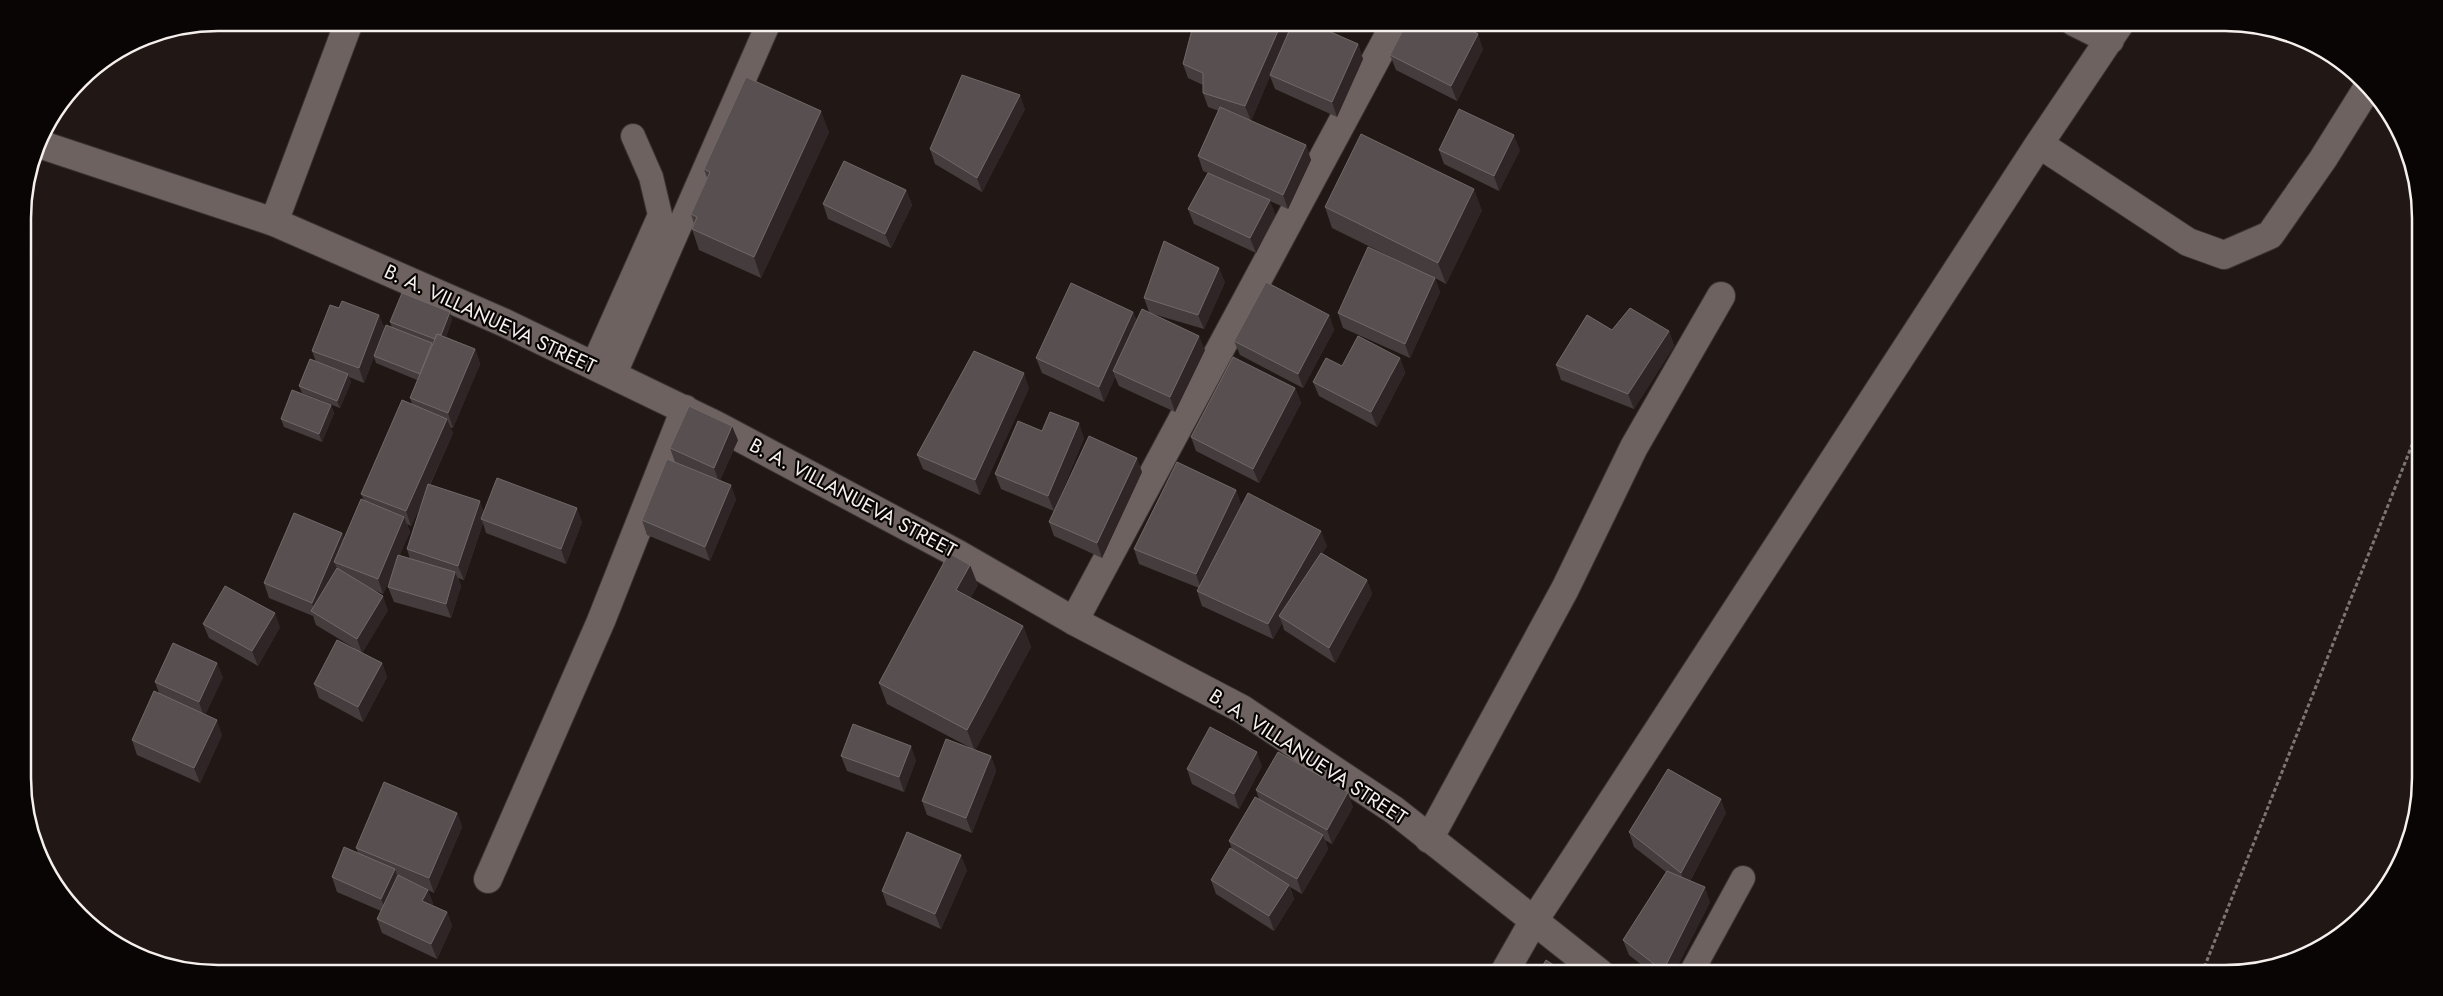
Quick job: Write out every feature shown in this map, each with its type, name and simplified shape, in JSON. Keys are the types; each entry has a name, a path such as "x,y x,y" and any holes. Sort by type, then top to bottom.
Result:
{"street":[{"path":"274,222 346,31"},
{"path":"1074,621 1391,31"},
{"path":"1509,965 1533,922 2039,144 2116,31"},
{"path":"2039,144 2188,242 2224,255 2270,235 2323,159 2363,93"},
{"name":"B. A. VILLANUEVA STREET","path":"46,146 274,222 496,319 685,410 958,554 1074,621 1242,709 1394,810 1589,965"},
{"path":"1429,839 1565,589 1634,447 1721,296"},
{"path":"488,879 601,621 685,410"}],"lane":[{"path":"603,370 765,31"},
{"path":"603,370 660,214 652,177 633,136"},
{"path":"1695,965 1744,878"}],"path":[{"path":"2205,965 2412,445"}],"building":[{"path":"1192,31 1278,31 1245,106 1203,93 1203,73 1183,64"},
{"path":"1289,31 1328,31 1358,44 1332,102 1270,75"},
{"path":"1402,31 1472,31 1478,34 1451,86 1390,55"},
{"path":"962,75 1020,95 977,178 930,149"},
{"path":"746,77 821,111 754,257 692,229 697,217 691,214 710,172 704,169"},
{"path":"1220,107 1306,145 1283,195 1198,156"},
{"path":"1459,109 1514,135 1494,176 1439,150"},
{"path":"1361,134 1474,189 1438,263 1325,207"},
{"path":"844,161 906,190 885,234 823,204"},
{"path":"1208,173 1270,200 1250,238 1188,209"},
{"path":"1164,241 1219,268 1198,315 1144,298"},
{"path":"1368,247 1435,278 1405,344 1338,313"},
{"path":"1266,282 1329,315 1298,374 1234,341"},
{"path":"1071,283 1133,312 1099,387 1036,358"},
{"path":"402,293 450,312 441,335 437,334 435,339 390,322"},
{"path":"342,301 379,315 359,368 312,351 330,305 339,308"},
{"path":"1630,308 1669,331 1628,394 1556,365 1587,315 1612,330"},
{"path":"1142,309 1199,336 1170,397 1113,371"},
{"path":"386,325 432,343 420,374 374,356"},
{"path":"437,334 475,349 448,413 410,398"},
{"path":"1358,336 1400,358 1371,412 1313,382 1326,358 1342,366"},
{"path":"974,351 1024,373 975,480 917,455"},
{"path":"1233,357 1295,388 1253,469 1191,437"},
{"path":"310,359 348,374 337,401 299,386"},
{"path":"292,390 331,405 319,434 281,419"},
{"path":"402,400 447,419 406,511 361,494"},
{"path":"689,406 732,426 714,468 670,448"},
{"path":"1050,412 1079,423 1048,496 995,474 1018,421 1042,431"},
{"path":"1089,436 1137,458 1097,543 1049,522"},
{"path":"667,459 731,485 705,547 642,520"},
{"path":"1177,462 1236,490 1196,574 1134,549"},
{"path":"497,478 577,508 561,549 481,519"},
{"path":"428,484 480,501 458,566 407,549"},
{"path":"1248,493 1321,531 1268,624 1197,591"},
{"path":"361,499 404,517 378,579 334,562"},
{"path":"294,513 342,533 312,603 264,583"},
{"path":"949,553 970,565 956,590 1023,626 967,730 879,683"},
{"path":"1321,553 1367,580 1329,648 1279,616"},
{"path":"398,555 455,572 446,604 388,587"},
{"path":"337,568 383,596 357,639 311,611"},
{"path":"225,586 275,613 252,651 203,624"},
{"path":"337,640 382,663 358,707 314,684"},
{"path":"173,643 217,663 199,702 155,682"},
{"path":"154,691 217,720 194,768 132,740"},
{"path":"853,724 911,746 899,777 841,756"},
{"path":"1210,727 1257,752 1234,794 1187,769"},
{"path":"946,739 991,756 966,818 922,801"},
{"path":"1278,752 1348,792 1327,830 1256,790"},
{"path":"1668,769 1721,799 1681,873 1629,832"},
{"path":"384,782 457,813 429,878 356,848"},
{"path":"1255,797 1323,835 1297,879 1229,841"},
{"path":"907,832 961,855 935,914 882,891"},
{"path":"344,847 395,869 381,899 332,877"},
{"path":"1230,848 1289,885 1269,916 1211,880"},
{"path":"1667,871 1705,887 1666,965 1655,965 1623,940"},
{"path":"398,875 428,890 422,901 447,912 431,944 377,919"},
{"path":"1546,960 1554,965 1543,965"}]}
